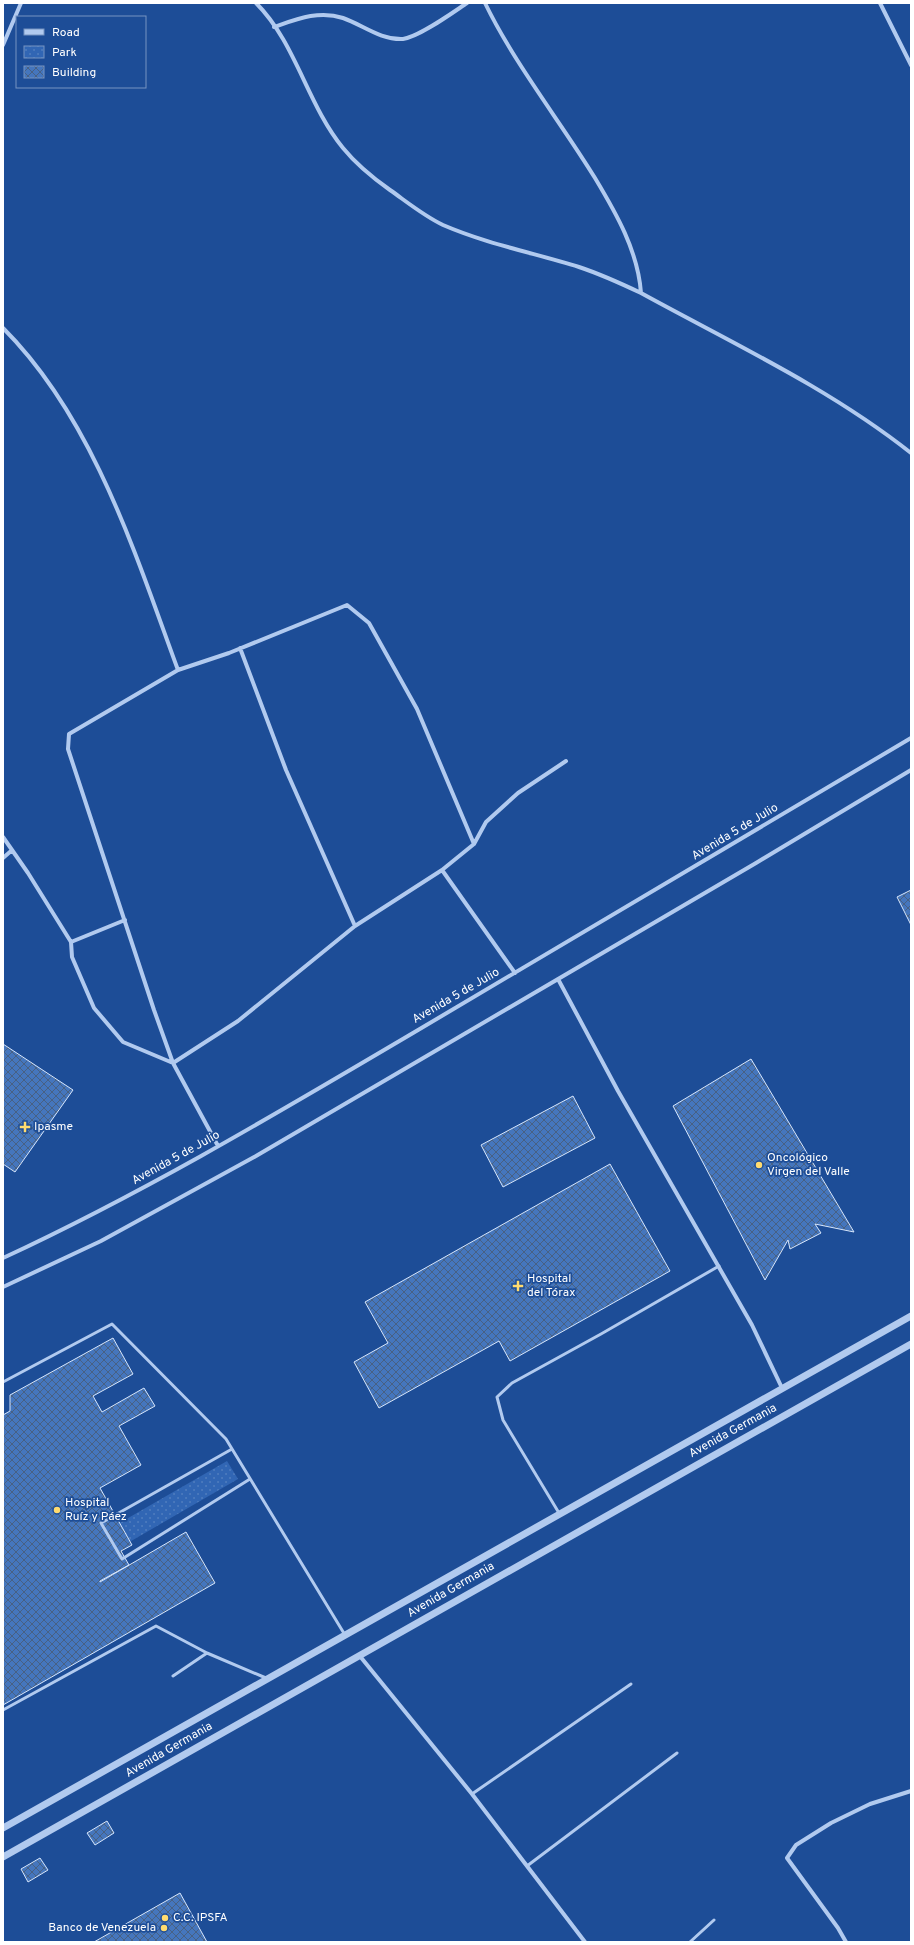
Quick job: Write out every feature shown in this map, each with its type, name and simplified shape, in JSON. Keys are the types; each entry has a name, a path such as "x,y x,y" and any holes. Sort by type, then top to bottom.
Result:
{"street":[{"path":"3,46 21,3"},
{"path":"256,3 285,44 329,129 359,165 424,214 468,234 579,267 607,277 641,293 837,402 889,435 911,453"},
{"path":"274,27 301,18 317,15 330,15 343,18 376,34 391,38 404,39 442,20 467,3"},
{"path":"485,3 498,28 612,206 640,275 641,293"},
{"path":"880,3 911,65"},
{"path":"3,328 54,390 81,435 120,515 178,670"},
{"path":"218,1146 173,1063 68,749 69,734 178,670 240,648 347,605 369,623 417,709 474,844"},
{"path":"240,648 286,770 355,926"},
{"name":"Avenida 5 de Julio","path":"3,1258 88,1218 218,1146 515,973 911,738"},
{"path":"173,1063 238,1021 355,926 442,870 474,844 486,822 518,793 566,761"},
{"path":"3,1287 101,1242 256,1156 911,770"},
{"path":"3,837 11,851 28,873 71,942 72,957 94,1008 123,1042 173,1063"},
{"path":"3,858 11,851"},
{"path":"442,870 515,973"},
{"path":"71,942 125,920"},
{"path":"558,979 618,1091 752,1325 782,1388"},
{"name":"Avenida Germania","path":"3,1828 559,1513 911,1316"},
{"name":"Avenida Germania","path":"3,1857 911,1344"},
{"path":"359,1655 472,1794 585,1942"},
{"path":"846,1942 787,1858 796,1845 831,1823 870,1804 911,1791"}],"lane":[{"path":"559,1513 503,1420 497,1397 512,1383 719,1266"},
{"path":"3,1382 112,1324 226,1439 345,1635"},
{"path":"232,1449 101,1523 122,1559 250,1479"},
{"path":"3,1710 156,1626 207,1653 268,1679"},
{"path":"173,1676 207,1653"},
{"path":"472,1794 631,1684"},
{"path":"527,1866 677,1753"},
{"path":"690,1942 714,1920"}],"green space":[{"path":"227,1461 238,1479 126,1544 116,1525"}],"building":[{"path":"911,890 911,925 897,897"},
{"name":"Ipasme","path":"3,1044 73,1090 15,1172 3,1164"},
{"name":"Oncológico Virgen del Valle","path":"751,1059 854,1232 815,1224 821,1233 790,1249 788,1240 765,1280 673,1106"},
{"path":"573,1096 595,1138 503,1187 481,1145"},
{"name":"Hospital del Tórax","path":"610,1164 670,1271 510,1361 499,1341 379,1408 354,1362 388,1343 365,1302"},
{"name":"Hospital Ruíz y Páez","path":"113,1338 133,1374 93,1396 102,1412 144,1388 155,1406 119,1426 141,1465 100,1488 132,1545 121,1551 129,1565 100,1582 186,1532 215,1583 3,1705 3,1415 10,1411 10,1395"},
{"path":"107,1821 114,1833 95,1845 87,1833"},
{"path":"40,1858 48,1870 28,1882 21,1869"},
{"name":"C.C. IPSFA","path":"180,1893 207,1942 94,1942"}],"place":[{"name":"Ipasme","path":"25,1127"},
{"name":"Oncológico Virgen del Valle","path":"759,1165"},
{"name":"Hospital del Tórax","path":"518,1286"},
{"name":"Hospital Ruíz y Páez","path":"57,1510"},
{"name":"C.C. IPSFA","path":"165,1918"},
{"name":"Banco de Venezuela","path":"164,1928"}]}
